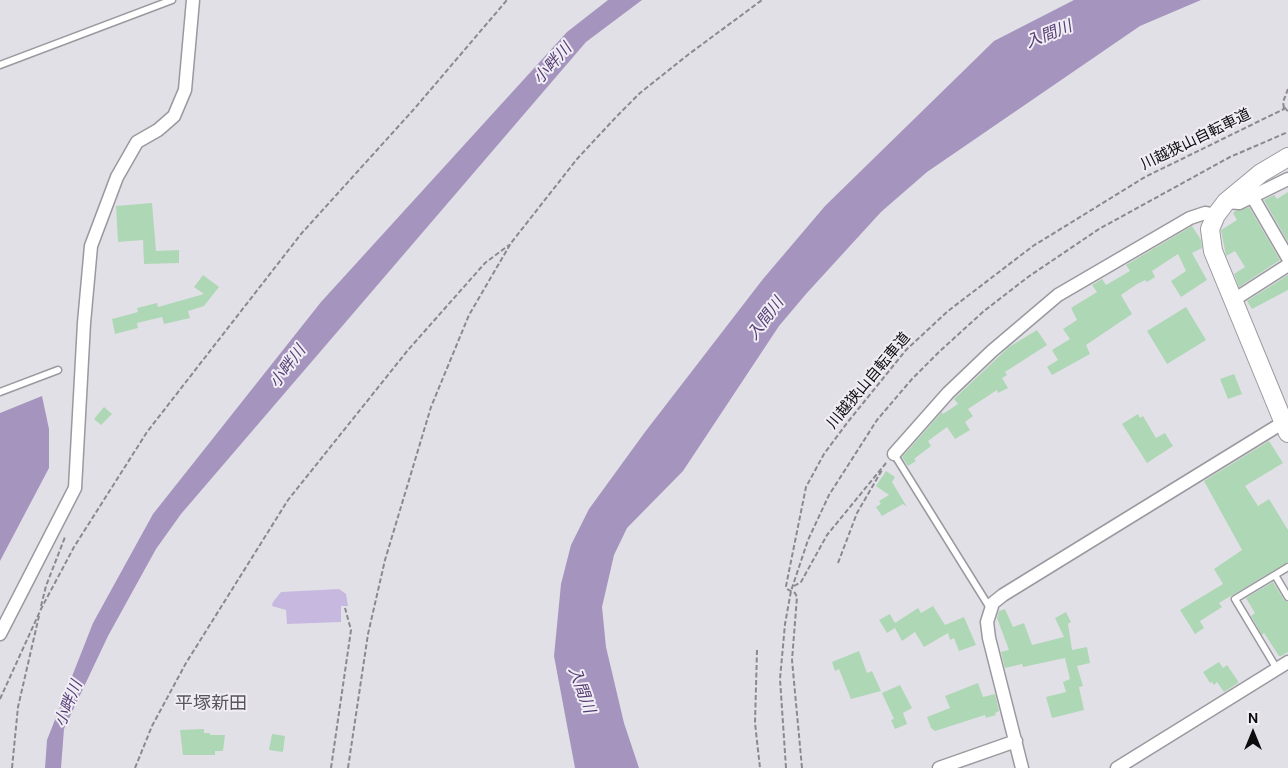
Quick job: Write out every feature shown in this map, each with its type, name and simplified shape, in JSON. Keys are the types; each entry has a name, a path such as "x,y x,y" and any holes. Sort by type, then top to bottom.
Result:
{"street":[{"path":"0,634 75,488 84,324 91,246 117,177 137,142 158,130 174,116 185,90 193,0"},
{"path":"1022,768 987,622 993,603 1003,595 1286,425 1232,301 1210,241 1210,229 1221,208 1261,173 1288,157"},
{"path":"894,454 948,393 992,351 1058,295 1190,218 1238,203 1288,179"},
{"path":"1252,196 1288,258"},
{"path":"1232,301 1288,265"},
{"path":"1117,768 1283,666"},
{"path":"940,768 1016,741"}],"lane":[{"path":"0,65 172,0"},
{"path":"0,392 58,370"},
{"path":"894,454 991,609"},
{"path":"1283,666 1235,599 1288,567"},
{"path":"1275,575 1288,597"}],"path":[{"path":"0,699 41,609 96,510 147,432 301,234 415,108 507,0"},
{"path":"348,768 368,634 385,560 431,407 470,315 511,243 577,159 616,116 640,93 689,54 762,0"},
{"path":"1288,89 1283,102 1284,108 1288,111"},
{"name":"川越狭山自転車道","path":"802,768 792,660 797,596 787,590 786,586 802,504 812,475 847,422 906,350 948,311 1001,269 1071,222 1144,177 1288,107"},
{"path":"135,768 152,726 186,663 288,500 408,350 485,262 511,243"},
{"path":"793,586 801,582 827,535 894,454"},
{"path":"838,563 857,513 884,466"},
{"path":"12,768 18,707 46,586 66,535"},
{"path":"786,768 780,679 785,624 791,591"},
{"path":"331,768 351,630 345,608"},
{"path":"757,650 755,723 760,768"}],"shaded area":[{"path":"339,589 346,594 348,606 341,606 341,622 287,624 286,610 272,606 281,592"}],"water":[{"name":"小畔川","path":"608,0 642,0 586,42 181,514 156,549 108,636 64,729 61,768 45,768 47,740 93,623 153,514 321,302 567,32"},
{"name":"入間川","path":"1074,0 1201,0 1140,26 927,172 881,212 779,326 683,471 627,528 614,555 602,607 606,647 624,723 639,768 575,768 554,656 561,584 571,545 589,509 645,432 763,279 825,206 994,41"},
{"path":"42,396 49,429 49,468 0,561 0,413"}],"building":[{"path":"1288,192 1288,242 1264,200 1274,195 1277,199"},
{"path":"152,203 156,251 179,250 179,263 144,264 143,240 118,242 116,206"},
{"path":"1249,207 1280,260 1239,287 1234,274 1245,267 1235,251 1226,256 1221,230 1237,220 1233,213 1235,211"},
{"path":"1192,226 1201,240 1202,248 1192,253 1207,280 1181,297 1171,281 1186,271 1178,254 1152,271 1155,277 1147,282 1145,280 1137,284 1121,295 1132,314 1086,345 1090,354 1052,375 1047,367 1058,360 1052,350 1070,339 1063,329 1077,320 1071,308 1097,292 1092,285 1102,279 1106,285 1130,271 1126,265"},
{"path":"203,275 219,287 204,306 188,311 190,318 164,324 162,317 137,323 138,328 115,334 112,319 138,312 137,308 157,303 158,307 204,294 194,287"},
{"path":"1288,275 1288,290 1252,309 1247,301"},
{"path":"1186,307 1206,340 1167,364 1147,331"},
{"path":"1037,330 1047,345 1005,372 1007,375 1002,378 1008,388 998,393 997,390 968,409 973,416 965,422 970,430 955,439 947,427 928,441 931,446 908,466 902,457 942,412 943,414 958,404 954,399 1009,347"},
{"path":"1234,374 1242,394 1228,399 1220,379"},
{"path":"104,407 112,414 101,425 94,419"},
{"path":"1138,414 1140,418 1143,416 1156,438 1165,433 1173,446 1147,463 1122,424"},
{"path":"1269,441 1283,463 1245,486 1258,506 1269,499 1288,530 1288,562 1219,603 1222,607 1200,621 1204,628 1195,634 1180,610 1223,584 1214,569 1242,550 1204,481"},
{"path":"886,471 895,477 892,482 907,507 903,504 882,516 876,507 881,504 879,501 889,495 876,486"},
{"path":"1273,582 1284,600 1288,602 1288,652 1281,656 1279,656 1264,633 1262,635 1251,616 1255,613 1246,598"},
{"path":"933,606 945,625 964,617 976,645 959,651 954,638 950,640 948,633 924,647 915,632 902,641 895,628 887,633 879,620 890,614 895,623 918,608 921,613"},
{"path":"1005,609 1013,627 1024,623 1032,645 1064,637 1055,618 1066,612 1071,622 1068,624 1072,650 1087,647 1090,663 1077,666 1083,686 1079,687 1084,710 1052,718 1046,697 1066,692 1063,682 1070,679 1065,658 1023,667 1022,664 1005,668 1001,652 1009,650 997,618 999,611"},
{"path":"859,651 867,673 872,671 881,691 851,699 839,669 835,671 832,662"},
{"path":"1219,662 1223,668 1227,665 1238,681 1238,683 1224,692 1217,682 1214,685 1212,682 1210,683 1203,672"},
{"path":"978,683 983,697 995,694 999,711 995,713 996,715 986,718 985,715 935,731 931,728 927,717 950,708 945,696"},
{"path":"900,685 912,708 903,713 907,724 895,729 891,720 894,719 882,693"},
{"path":"204,729 204,733 210,733 210,735 225,735 223,751 215,751 215,755 183,755 180,730"},
{"path":"272,734 285,736 283,752 269,750"}],"district":[{"name":"平塚新田","path":"211,704"}]}
